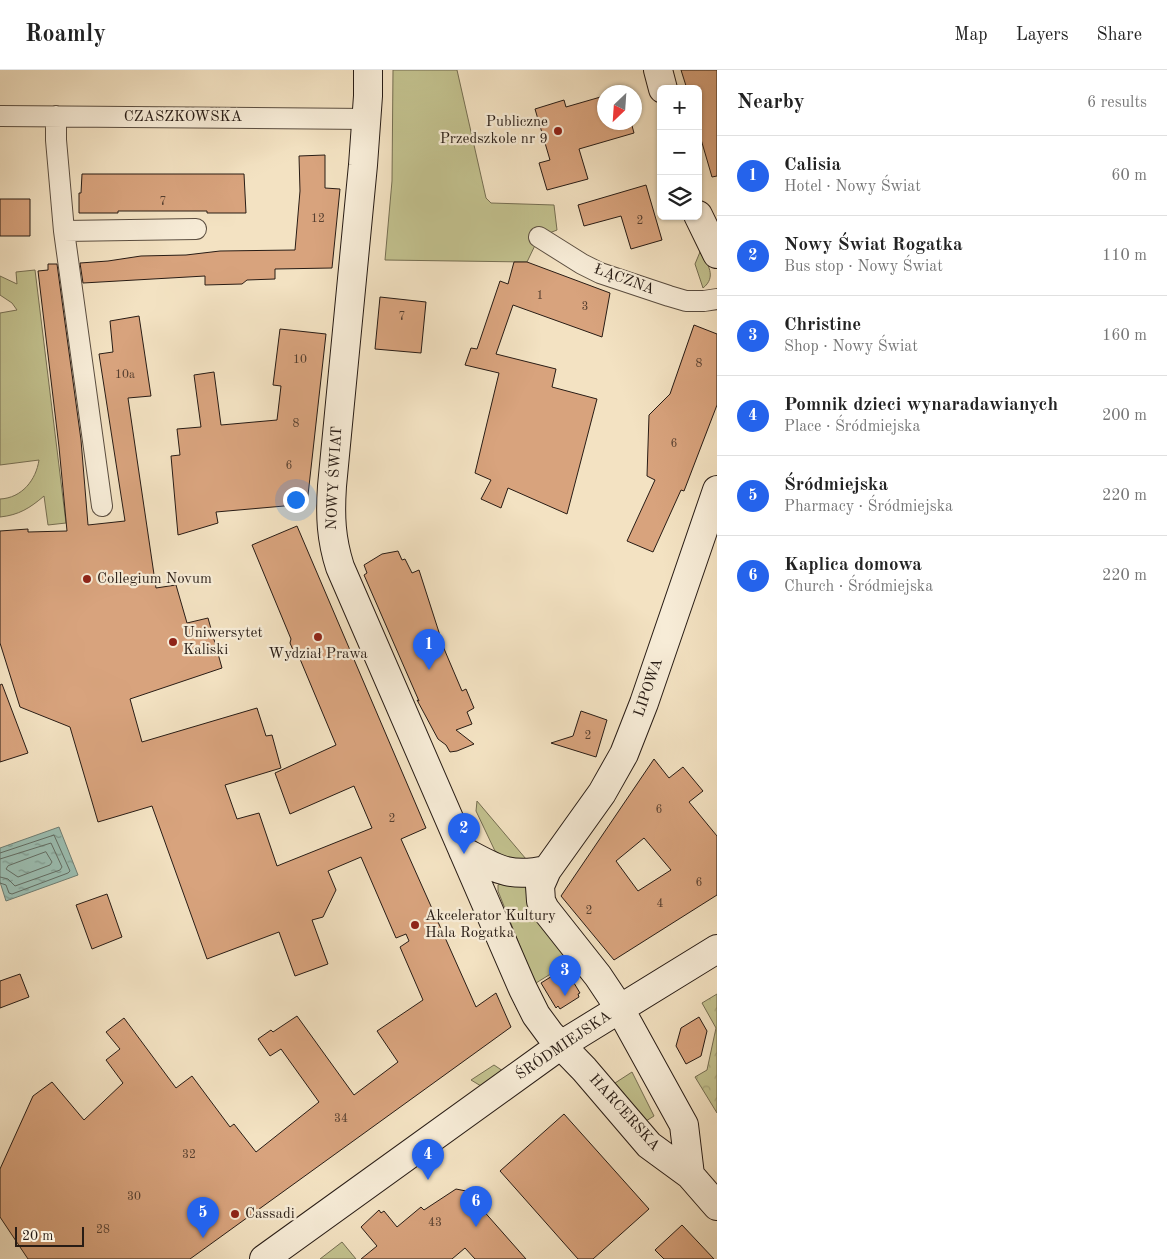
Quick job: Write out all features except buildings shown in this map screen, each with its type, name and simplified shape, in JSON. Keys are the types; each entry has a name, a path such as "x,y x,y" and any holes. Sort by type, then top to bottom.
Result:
{"street":[{"name":"NOWY ŚWIAT","path":"368,70 367,119 333,474 330,516 332,538 340,567 349,589 529,1002 536,1015 561,1046"},
{"path":"658,70 662,85"},
{"name":"CZASZKOWSKA","path":"0,116 367,119"},
{"path":"56,116 56,140 64,231 102,506"},
{"path":"700,220 717,254"},
{"path":"64,231 196,228"},
{"name":"ŁĄCZNA","path":"540,236 582,264 600,273 686,301 717,299"},
{"name":"LIPOWA","path":"547,870 602,793 624,754 647,694 717,490"},
{"path":"463,851 491,866 514,874 529,874 547,870"},
{"path":"547,870 543,878 540,894 545,909 598,976 620,1009 684,1125 690,1175"},
{"name":"ŚRÓDMIEJSKA","path":"264,1259 561,1046 717,949"},
{"name":"HARCERSKA","path":"561,1046 584,1069 649,1145 690,1175 717,1206"}],"green space":[{"path":"393,70 457,70 486,198 491,203 554,205 557,230 539,237 527,262 385,260 392,181"},
{"path":"700,252 710,270 710,279 703,288 695,264"},
{"path":"35,270 66,523 48,525 44,496 24,510 13,515 0,517 0,499 15,495 27,487 35,474 39,460 0,465 0,313 17,310 12,303 0,295 0,276 17,284 16,272"},
{"path":"477,801 526,859 510,858 495,851 476,811"},
{"path":"503,883 525,886 570,962 536,983 498,891 498,885"},
{"path":"717,994 717,1113 695,1077 707,1070 716,1028 702,1003"},
{"path":"494,1065 503,1071 481,1086 471,1080"},
{"path":"632,1072 654,1116 646,1121 615,1083"},
{"path":"342,1242 356,1259 320,1259"}],"water":[{"path":"59,827 78,875 6,901 0,882 0,848"}],"place":[{"name":"Publiczne Przedszkole nr 9","path":"558,131"},
{"name":"Collegium Novum","path":"87,579"},
{"name":"Wydział Prawa","path":"318,637"},
{"name":"Uniwersytet Kaliski","path":"173,642"},
{"name":"Calisia","path":"429,670"},
{"name":"Nowy Świat Rogatka","path":"464,854"},
{"name":"Akcelerator Kultury Hala Rogatka","path":"415,925"},
{"name":"Christine","path":"565,996"},
{"name":"Pomnik dzieci wynaradawianych","path":"428,1180"},
{"name":"Cassadi","path":"235,1214"},
{"name":"Kaplica domowa","path":"476,1227"},
{"name":"Śródmiejska","path":"203,1238"}]}
